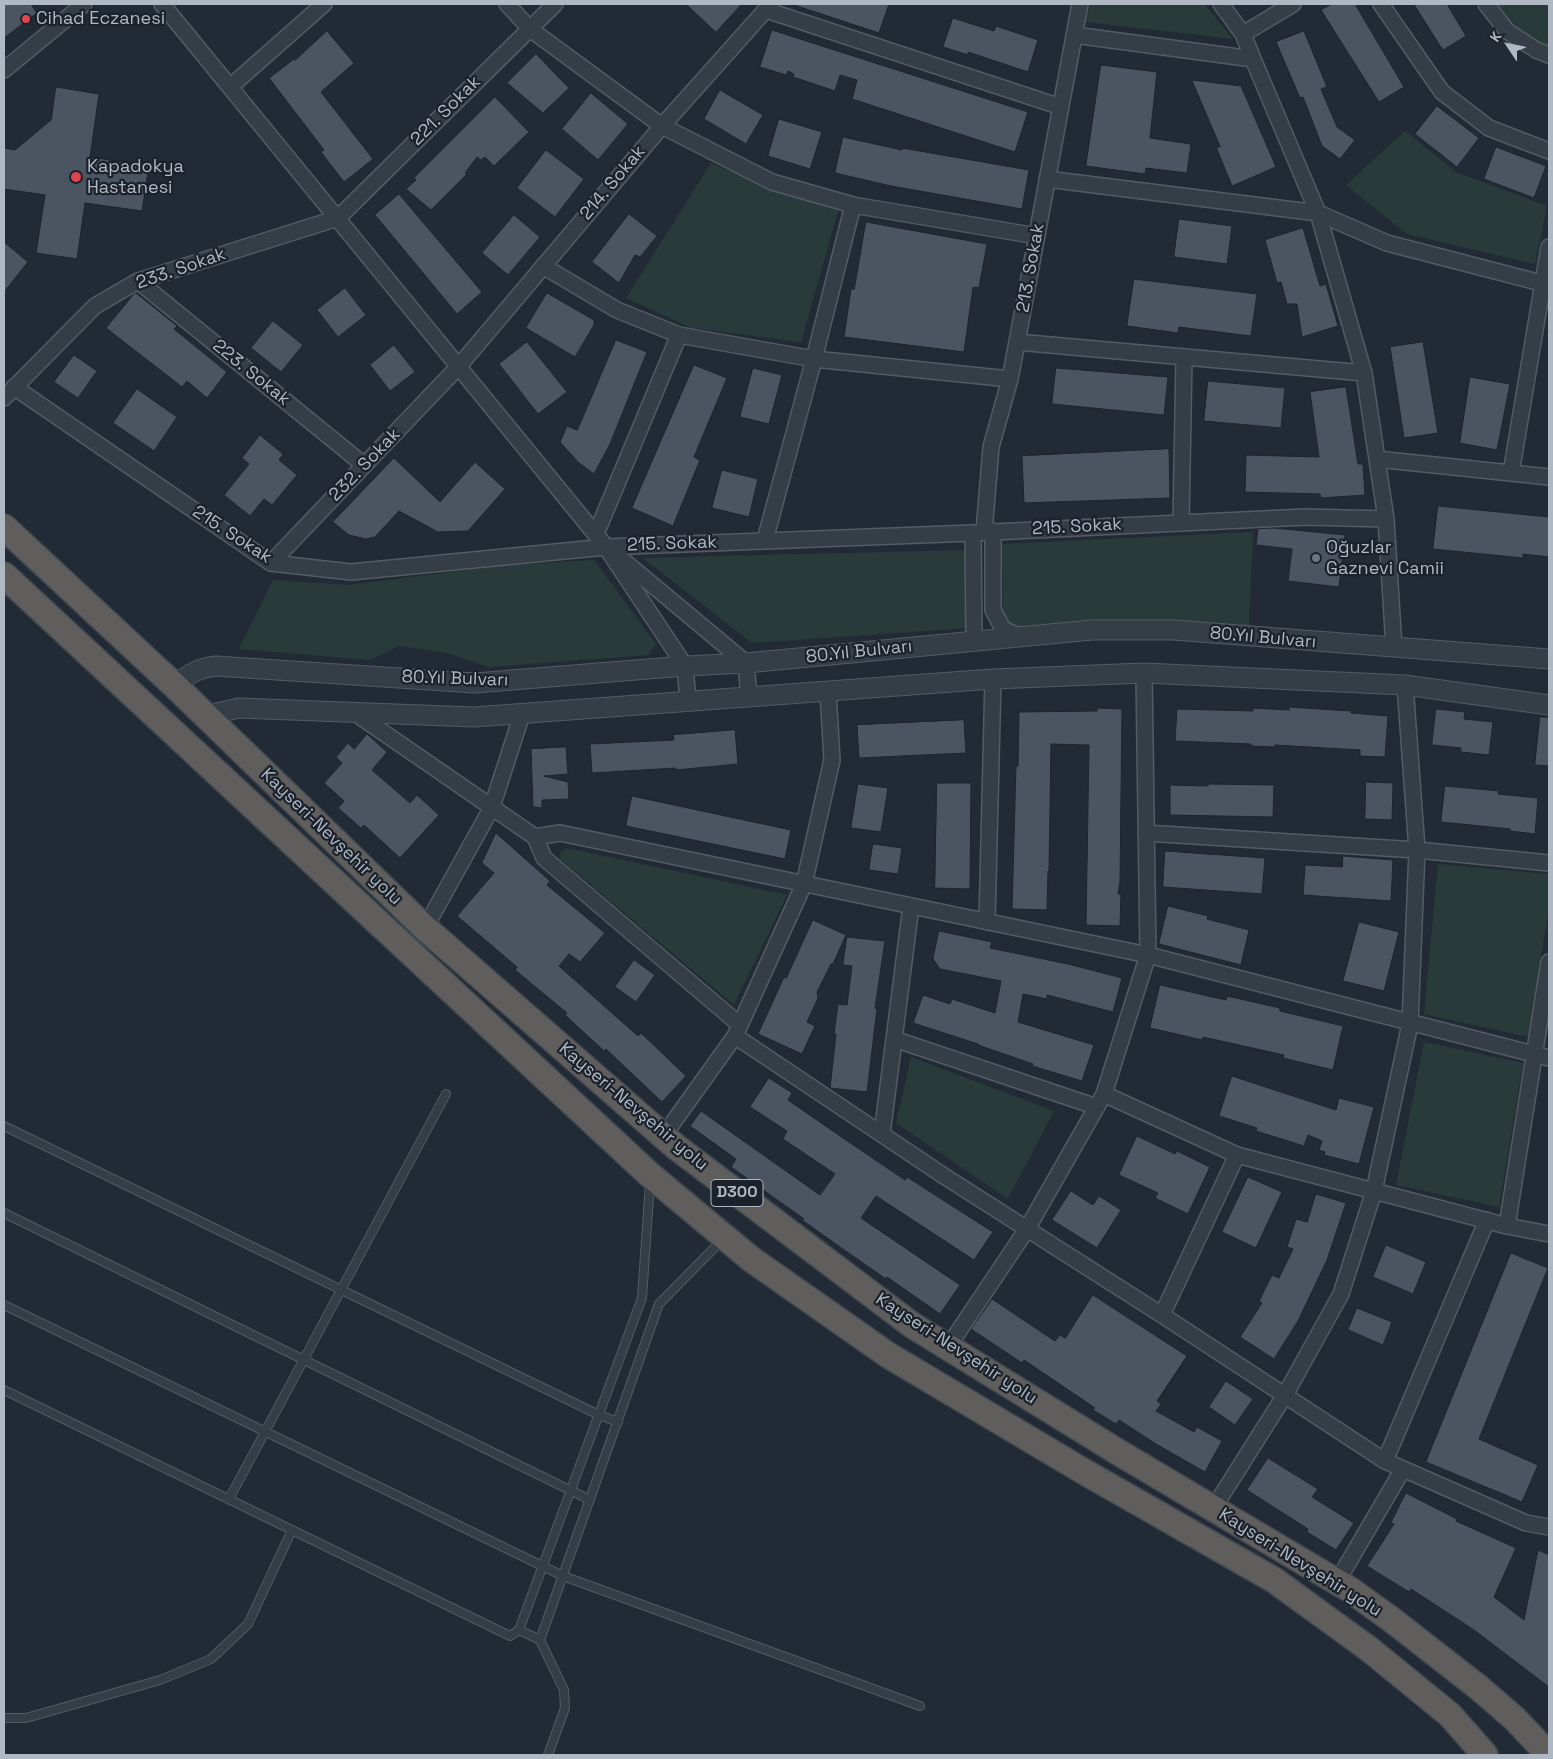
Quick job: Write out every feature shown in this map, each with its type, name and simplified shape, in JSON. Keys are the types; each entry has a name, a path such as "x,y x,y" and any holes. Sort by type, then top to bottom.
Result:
{"highway":[{"name":"Kayseri-Nevşehir yolu","path":"4,527 175,686 425,928 676,1147 904,1319 1213,1509 1337,1582 1392,1620 1478,1687 1515,1719 1549,1755"},
{"name":"Kayseri-Nevşehir yolu","path":"4,574 650,1176 724,1237 888,1355 1084,1471 1274,1580 1369,1649 1450,1714 1485,1755"},
{"path":"151,710 175,686"},
{"path":"185,742 208,719"}],"street":[{"path":"4,69 84,4"},
{"path":"162,4 606,547 685,666 688,701"},
{"path":"230,86 324,4"},
{"path":"507,4 530,28 662,126 772,182 854,204 1037,236"},
{"name":"221. Sokak","path":"338,218 555,4"},
{"name":"213. Sokak","path":"974,640 991,446 1010,379 1080,4"},
{"path":"1221,4 1243,34 1318,213 1364,373 1386,520 1394,648"},
{"path":"1243,34 1293,4"},
{"path":"1381,4 1442,92 1489,128 1549,151"},
{"path":"1486,4 1506,32 1536,50 1549,55"},
{"path":"768,7 1061,107"},
{"name":"214. Sokak","path":"459,366 662,126 768,7"},
{"path":"1074,35 1254,59"},
{"path":"1047,179 1318,213 1387,243 1546,284"},
{"path":"765,540 854,204"},
{"name":"233. Sokak","path":"9,393 95,306 138,281 338,218"},
{"path":"1511,473 1546,284 1549,247"},
{"path":"543,266 617,310 679,335 814,360 1010,379"},
{"name":"223. Sokak","path":"138,281 364,465"},
{"path":"596,534 679,335"},
{"path":"1017,342 1364,373"},
{"path":"1180,522 1184,357"},
{"name":"232. Sokak","path":"271,563 459,366"},
{"name":"215. Sokak","path":"9,393 271,563 351,572 606,547 983,532 1306,516 1386,520"},
{"path":"1377,459 1549,477"},
{"name":"213. Sokak","path":"983,532 993,610 1003,629 1020,636"},
{"path":"606,547 746,663 749,698"},
{"name":"80.Yıl Bulvarı","path":"175,686 196,670 216,666 476,683 685,666 746,663 1092,630 1174,630 1549,659"},
{"path":"948,1347 1027,1229 1100,1101 1148,955 1144,673"},
{"name":"80.Yıl Bulvarı","path":"208,719 217,713 239,708 474,717 993,679 1144,673 1405,685 1549,705"},
{"path":"987,922 993,679"},
{"path":"1213,1509 1285,1395 1341,1294 1374,1191 1410,1024 1417,850 1405,685"},
{"path":"664,1135 737,1031 804,884 832,760 828,691"},
{"path":"355,713 535,837 544,858 737,1031 882,1134 1385,1461 1526,1522 1549,1527"},
{"path":"425,928 492,807 522,714"},
{"path":"535,837 560,833 1148,955 1410,1024 1549,1058"},
{"path":"1146,833 1417,850 1549,863"},
{"path":"882,1134 911,906"},
{"path":"1507,1226 1549,962"},
{"path":"894,1039 1100,1101 1236,1155 1507,1226 1549,1234"},
{"path":"1162,1315 1236,1155"},
{"path":"1385,1461 1487,1220"},
{"path":"1337,1582 1403,1469"}],"lane":[{"path":"229,1499 446,1094"},
{"path":"4,1126 599,1415 618,1422"},
{"path":"4,1390 510,1636 520,1630 642,1298 650,1176"},
{"path":"4,1212 590,1500"},
{"path":"540,1640 659,1304 724,1237"},
{"path":"4,1306 563,1576 920,1706"},
{"path":"4,1718 36,1716 160,1680 211,1659 248,1624 292,1530"},
{"path":"520,1630 540,1640 564,1690 564,1708 548,1755"}],"green space":[{"path":"1090,4 1204,4 1233,39 1086,22"},
{"path":"1495,4 1549,4 1549,46 1528,36 1508,22"},
{"path":"1405,131 1456,172 1547,206 1535,264 1407,234 1346,185"},
{"path":"711,163 778,192 839,208 801,342 691,328 626,298"},
{"path":"1253,532 1249,626 1012,627 1003,614 1002,544"},
{"path":"967,550 968,628 752,643 643,558"},
{"path":"594,560 656,644 649,655 488,667 448,653 399,646 370,660 239,649 273,580 348,585 507,565"},
{"path":"567,848 787,895 734,1005 559,858 560,852"},
{"path":"1438,864 1549,874 1549,907 1528,1037 1424,1014"},
{"path":"1424,1042 1523,1063 1499,1207 1396,1185"},
{"path":"911,1057 1054,1111 1008,1199 896,1123"}],"building":[{"path":"4,4 31,4 37,13 4,38"},
{"path":"686,4 742,4 716,32"},
{"path":"797,4 889,4 879,33 797,6"},
{"path":"1332,4 1355,4 1404,87 1379,102 1321,10"},
{"path":"1414,4 1447,4 1466,36 1443,50"},
{"path":"953,18 994,31 996,26 1038,40 1028,72 968,52 968,55 943,47"},
{"path":"772,30 1028,112 1015,152 852,99 857,80 840,75 835,91 793,77 794,74 788,71 786,75 760,67"},
{"path":"327,31 354,63 321,92 373,159 344,182 321,152 324,150 269,78 295,60"},
{"path":"1304,31 1327,87 1321,89 1337,127 1355,140 1340,159 1322,146 1303,97 1300,98 1276,42"},
{"path":"536,54 569,88 543,113 507,83"},
{"path":"1101,65 1157,72 1150,138 1191,144 1187,173 1146,168 1145,174 1086,166"},
{"path":"1192,80 1241,86 1276,167 1232,186 1216,147 1220,147"},
{"name":"Kapadokya Hastanesi","path":"56,87 99,94 90,157 149,166 142,211 85,203 77,259 36,253 45,195 4,189 4,148 15,150 51,120"},
{"path":"720,90 763,115 746,144 704,119"},
{"path":"591,93 628,124 598,160 562,129"},
{"path":"495,97 529,132 494,166 485,157 481,160 477,157 465,173 467,174 431,210 406,189 416,180 414,178"},
{"path":"1437,106 1479,138 1457,167 1415,134"},
{"path":"779,119 822,132 810,169 768,156"},
{"path":"843,137 902,150 902,148 1029,170 1022,209 891,186 835,173"},
{"path":"1496,147 1546,166 1534,198 1484,179"},
{"path":"546,150 584,179 555,217 517,188"},
{"path":"399,194 482,292 457,314 375,215"},
{"path":"629,214 657,236 640,257 635,255 619,283 592,262"},
{"path":"514,215 540,237 508,275 482,253"},
{"path":"1179,219 1232,226 1227,264 1174,257"},
{"path":"866,222 987,244 979,288 973,287 964,352 844,337 851,289 854,289"},
{"path":"1303,228 1320,286 1326,284 1338,326 1302,337 1297,304 1287,304 1281,282 1277,283 1265,240"},
{"path":"4,242 28,262 4,292"},
{"path":"1134,279 1257,294 1251,336 1179,327 1178,333 1127,326"},
{"path":"345,288 366,315 338,337 317,310"},
{"path":"136,293 177,326 174,329 227,372 207,398 187,381 182,387 106,328"},
{"path":"547,293 594,320 594,325 575,357 526,328"},
{"path":"273,321 303,345 281,372 251,348"},
{"path":"616,340 647,352 610,444 594,474 578,462 560,442 567,426 577,430"},
{"path":"527,342 567,392 538,414 499,364"},
{"path":"1423,342 1438,433 1404,438 1390,347"},
{"path":"394,345 415,372 390,391 370,365"},
{"path":"74,355 97,371 78,398 54,382"},
{"path":"694,365 727,378 694,457 700,460 673,526 632,508"},
{"path":"753,368 782,375 769,424 740,417"},
{"path":"1056,368 1168,377 1164,415 1052,404"},
{"path":"1470,377 1510,384 1497,450 1460,443"},
{"path":"1208,381 1285,388 1281,428 1204,421"},
{"path":"1346,387 1358,464 1363,464 1365,495 1321,498 1320,494 1245,492 1246,455 1319,457 1310,392"},
{"path":"137,389 177,417 154,451 113,423"},
{"path":"260,435 283,454 279,460 297,475 272,505 264,499 250,516 224,495 249,464 242,458"},
{"path":"1169,449 1170,498 1024,503 1022,456"},
{"path":"394,458 440,502 475,462 505,489 468,531 438,532 399,511 375,537 366,539 349,535 333,522"},
{"path":"722,470 758,479 749,517 712,508"},
{"path":"1438,506 1549,517 1549,557 1523,554 1523,558 1433,549"},
{"name":"Oğuzlar Gaznevi Camii","path":"1274,528 1345,535 1339,587 1288,581 1292,549 1256,545 1258,529"},
{"path":"1289,707 1351,711 1351,713 1388,716 1385,757 1360,756 1360,750 1175,741 1177,709 1253,711 1253,708 1289,710"},
{"path":"1097,708 1122,709 1120,882 1118,894 1121,894 1120,926 1086,925 1089,745 1051,744 1047,910 1012,909 1019,712 1097,711"},
{"path":"1436,709 1465,712 1464,719 1493,722 1489,755 1461,752 1461,748 1432,745"},
{"path":"1540,717 1549,717 1549,766 1535,765"},
{"path":"964,720 966,753 859,758 857,725"},
{"path":"735,730 738,764 676,770 676,768 592,773 590,744 674,740 673,735"},
{"path":"367,734 387,752 372,770 410,803 417,795 439,815 400,858 364,825 361,828 338,808 344,801 324,783 342,763 336,757 348,743 354,749"},
{"path":"566,747 568,774 544,776 568,782 569,799 542,800 542,808 533,807 531,749"},
{"path":"1366,782 1393,783 1392,820 1365,819"},
{"path":"937,783 971,783 970,889 935,888"},
{"path":"858,784 888,788 881,832 851,828"},
{"path":"1208,784 1274,785 1273,817 1170,815 1170,785 1208,786"},
{"path":"1445,786 1499,791 1498,794 1538,798 1535,834 1510,831 1510,829 1441,822"},
{"path":"632,796 791,830 785,859 626,826"},
{"path":"496,833 550,881 547,885 605,933 580,962 569,954 559,966 638,1036 641,1033 686,1076 662,1102 606,1049 604,1051 565,1015 567,1013 515,970 517,967 457,916 494,873 482,863"},
{"path":"873,844 902,848 898,874 869,870"},
{"path":"1165,851 1265,858 1262,894 1163,887"},
{"path":"1343,856 1393,860 1391,901 1303,895 1305,865 1342,867"},
{"path":"1168,906 1208,916 1207,919 1249,930 1241,965 1159,944"},
{"path":"813,920 846,935 833,964 831,964 817,992 818,998 807,1022 815,1026 802,1054 758,1034"},
{"path":"1359,922 1399,932 1384,991 1343,981"},
{"path":"939,931 992,942 990,948 1068,964 1122,978 1113,1012 1047,995 1047,999 1023,994 1018,1022 1094,1045 1082,1081 1032,1066 1033,1064 978,1044 913,1023 923,995 950,1004 952,999 995,1013 1001,981 940,969 933,959"},
{"path":"847,937 885,941 875,1008 877,1009 867,1092 830,1088 838,1004 847,1005 852,966 843,965"},
{"path":"634,960 655,975 636,1002 615,987"},
{"path":"1160,985 1226,1000 1227,996 1280,1008 1280,1011 1343,1026 1333,1070 1283,1058 1284,1055 1203,1037 1202,1040 1150,1028"},
{"path":"1232,1076 1336,1110 1339,1098 1374,1107 1359,1164 1324,1155 1325,1152 1319,1150 1322,1141 1308,1135 1304,1146 1256,1131 1257,1128 1219,1116"},
{"path":"769,1078 792,1093 788,1100 840,1136 905,1180 907,1177 993,1232 974,1260 876,1196 861,1218 960,1285 940,1314 840,1247 731,1167 736,1159 690,1126 701,1111 820,1195 835,1174 783,1139 787,1131 750,1107"},
{"path":"1137,1136 1175,1154 1177,1151 1210,1167 1188,1214 1155,1198 1158,1193 1119,1175"},
{"path":"1248,1177 1282,1192 1256,1248 1222,1232"},
{"path":"1071,1191 1093,1205 1099,1196 1121,1210 1097,1248 1052,1220"},
{"path":"1316,1194 1346,1203 1327,1260 1298,1321 1274,1359 1240,1337 1262,1303 1259,1301 1272,1275 1279,1278 1293,1249 1287,1247 1296,1219 1307,1222"},
{"path":"1386,1245 1426,1262 1413,1294 1373,1277"},
{"path":"1511,1253 1548,1268 1479,1439 1538,1465 1522,1502 1426,1462"},
{"path":"1093,1295 1187,1356 1157,1401 1161,1404 1156,1411 1194,1432 1197,1427 1222,1441 1205,1472 1119,1420 1116,1424 1093,1410 1095,1408 1024,1360 1022,1363 971,1329 992,1299 1055,1341 1060,1335 1065,1338"},
{"path":"1357,1308 1392,1322 1383,1345 1348,1330"},
{"path":"1226,1381 1253,1399 1235,1425 1209,1407"},
{"path":"1268,1458 1318,1489 1312,1497 1354,1523 1336,1550 1307,1532 1308,1529 1247,1490"},
{"path":"1406,1493 1457,1519 1456,1521 1516,1548 1494,1597 1524,1620 1538,1550 1549,1555 1549,1687 1474,1630 1411,1589 1409,1592 1367,1566 1394,1524 1391,1523"}],"place":[{"name":"Cihad Eczanesi","path":"26,19"},
{"name":"Kapadokya Hastanesi","path":"76,177"},
{"name":"Oğuzlar Gaznevi Camii","path":"1316,558"}]}
